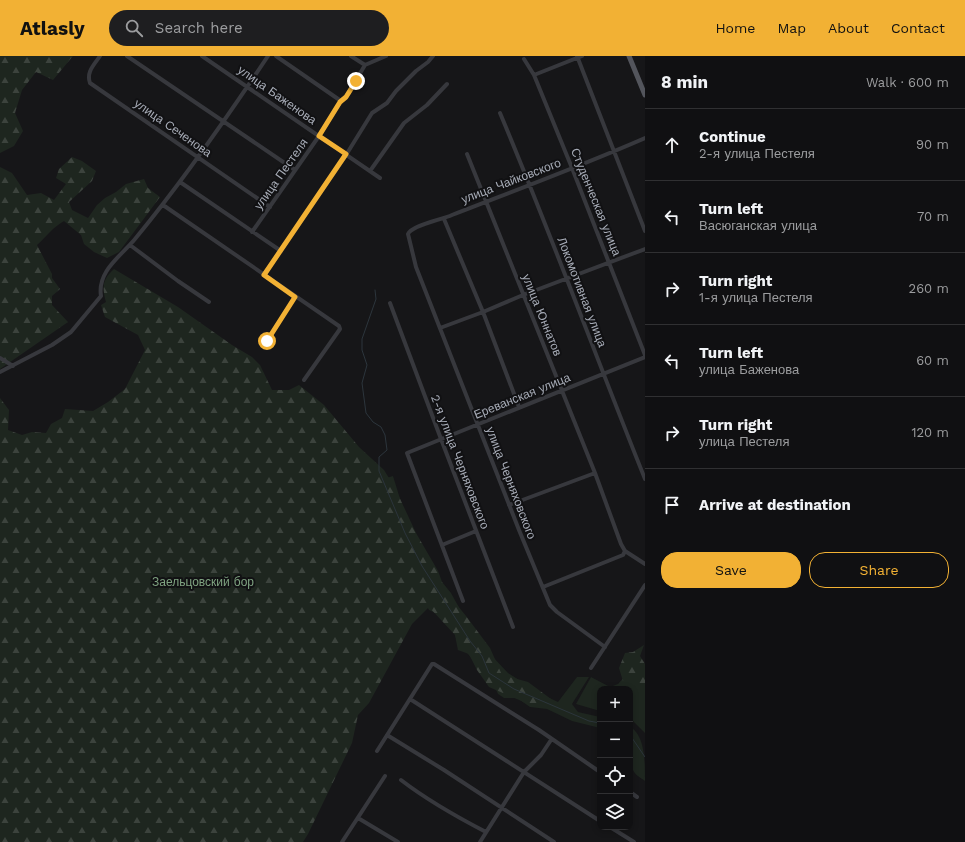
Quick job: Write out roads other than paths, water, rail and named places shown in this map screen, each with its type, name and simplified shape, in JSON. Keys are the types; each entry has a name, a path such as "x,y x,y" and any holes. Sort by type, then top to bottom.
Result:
{"main road":[{"path":"630,56 645,95"}],"street":[{"name":"улица Сеченова","path":"100,56 89,73 88,78 90,83 270,207"},
{"path":"127,56 295,170"},
{"name":"улица Баженова","path":"202,56 380,178"},
{"path":"0,372 52,345 71,332 101,296 100,288 104,274 163,205 268,56"},
{"path":"276,56 340,102"},
{"path":"351,56 365,66 386,56"},
{"path":"264,275 346,154 372,112 387,103 401,86 433,56"},
{"path":"534,75 579,57 645,231"},
{"name":"Студенческая улица","path":"524,59 534,75 572,168 645,356"},
{"name":"улица Пестеля","path":"252,232 319,136 340,102 346,97 365,66"},
{"path":"370,171 404,123 428,105 447,84"},
{"name":"Локомотивная улица","path":"500,113 530,185 645,479"},
{"name":"улица Чайковского","path":"408,234 414,228 444,219 614,152 645,138"},
{"name":"улица Юннатов","path":"467,154 625,551"},
{"path":"180,182 281,252"},
{"path":"163,205 339,326 340,330 304,380"},
{"path":"444,219 483,312 519,407"},
{"name":"улица Черняховского","path":"408,234 416,267 509,505 550,604 557,612 605,647"},
{"path":"130,245 209,302"},
{"path":"440,328 645,249"},
{"path":"267,341 295,297"},
{"name":"2-я улица Черняховского","path":"390,303 513,627"},
{"name":"Ереванская улица","path":"442,545 407,453 645,356"},
{"path":"0,358 12,366"},
{"path":"509,505 595,473"},
{"path":"462,601 442,545 476,531"},
{"path":"543,587 623,555 625,551 645,564"},
{"path":"591,668 645,585"},
{"path":"377,751 432,664 434,664 597,770"},
{"path":"410,699 597,819"},
{"path":"387,735 502,807 554,842"},
{"path":"480,842 524,772 541,755 551,740"},
{"path":"342,842 385,776"},
{"path":"401,780 467,823 486,832"},
{"path":"633,794 637,797"},
{"path":"358,818 398,842"},
{"path":"615,830 634,842"}],"waterway":[{"path":"375,290 376,299 362,339 362,350 367,365 362,383 366,413 373,422 381,427 385,435 387,450 379,457 379,471 405,533 422,566 470,641 482,656 489,673 514,689 589,721 597,722"},
{"path":"633,739 645,757"}],"park label":[{"name":"Заельцовский бор","path":"203,582"}]}
